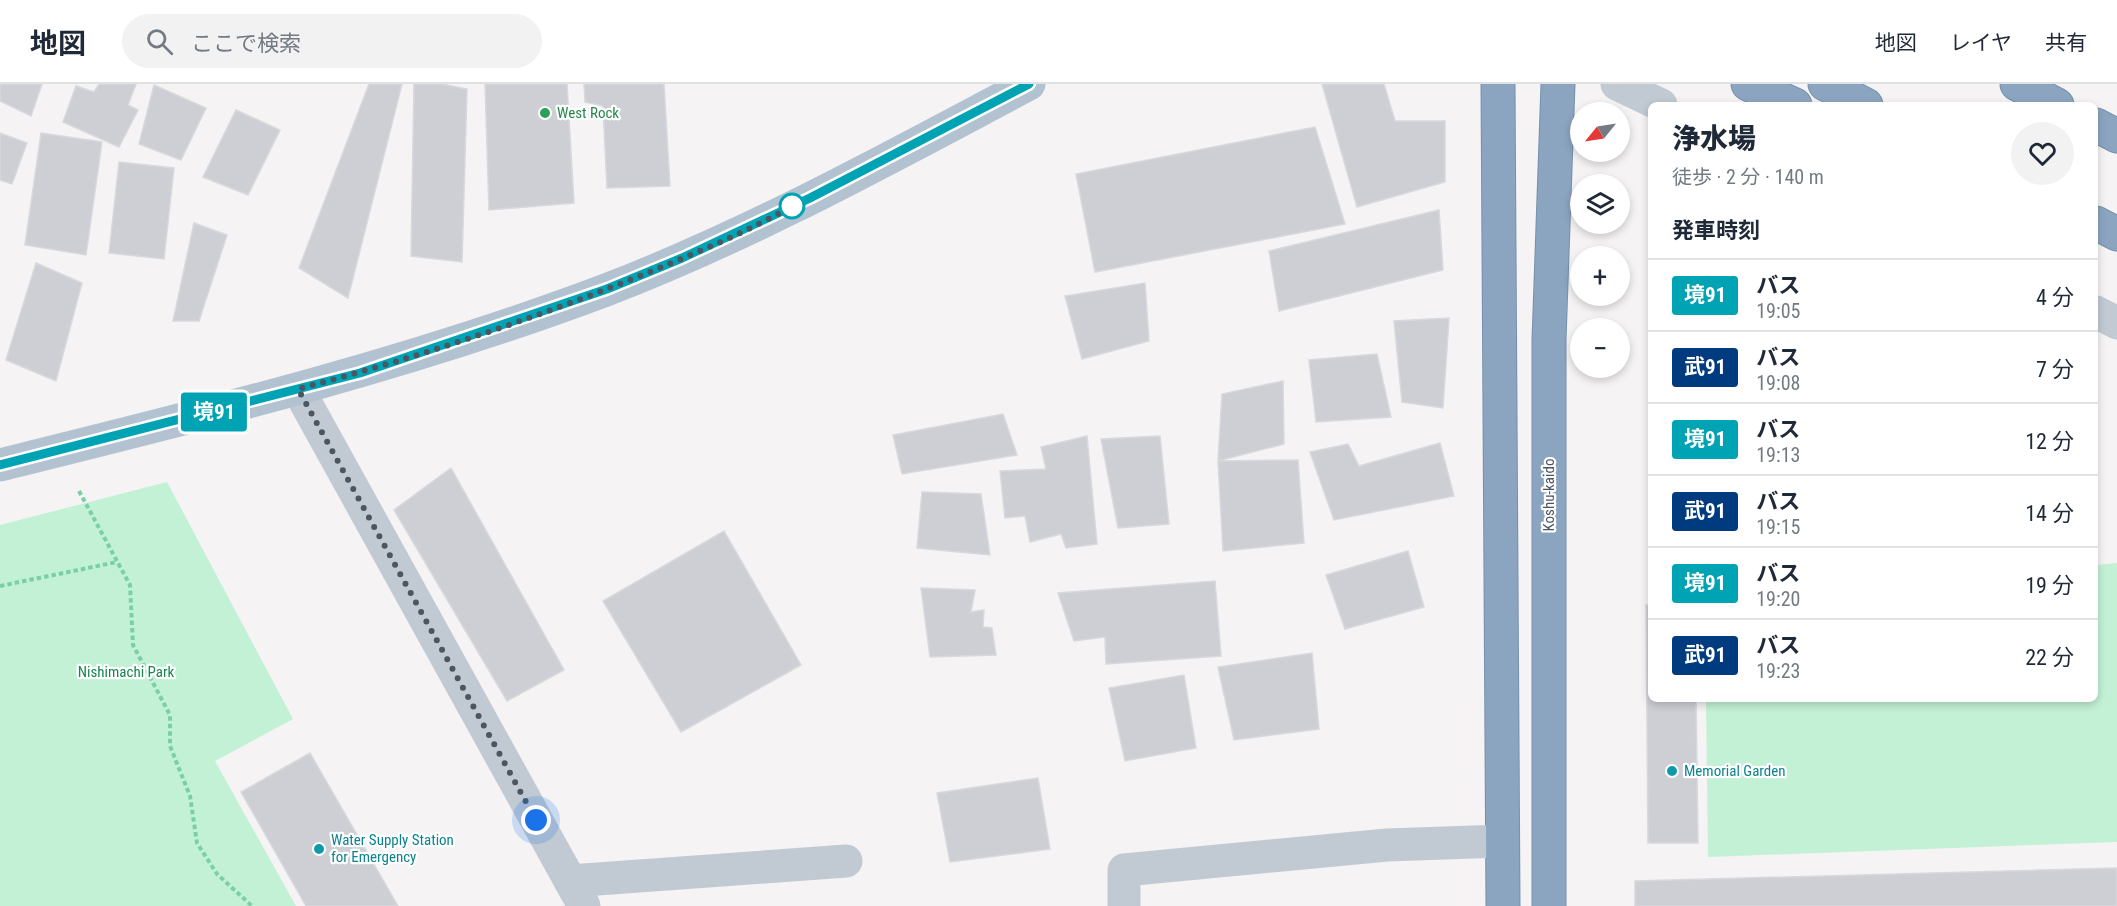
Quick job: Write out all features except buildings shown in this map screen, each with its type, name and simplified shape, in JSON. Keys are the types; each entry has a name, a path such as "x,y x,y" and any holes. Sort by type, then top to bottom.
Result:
{"highway":[{"path":"1498,84 1503,906"},
{"name":"Koshu-kaido","path":"1549,906 1549,340 1558,84"},
{"path":"1748,84 1788,102"},
{"path":"1825,84 1860,102"},
{"path":"2017,84 2052,102"},
{"path":"2098,126 2117,136"},
{"path":"2098,224 2117,234"},
{"path":"2098,231 2117,239"}],"main road":[{"path":"0,465 298,389 441,347 607,289 682,258 810,198 1028,84"}],"street":[{"path":"1617,84 1655,102"},
{"path":"2098,313 2117,322"},
{"path":"298,389 577,894 846,861"},
{"path":"1124,906 1124,870 1387,845 1502,841"}],"path":[{"path":"79,491 130,585 133,645 170,715 171,746 190,796 197,843 217,874 252,906"},
{"path":"0,586 117,562"}],"green space":[{"name":"Nishimachi Park","path":"167,482 293,719 215,761 296,906 0,906 0,525"},
{"path":"2117,563 2117,842 1708,857 1706,702 2098,702 2098,565"}],"bus line":[{"name":"境91","path":"0,465 178,422 360,373 607,289 682,258 810,198 1029,84"}],"place":[{"name":"West Rock","path":"545,113"},
{"name":"Memorial Garden","path":"1672,771"},
{"name":"Water Supply Station for Emergency","path":"319,849"}],"route":[{"path":"536,820 298,389 360,373 441,347 607,289 682,258 792,206"}]}
